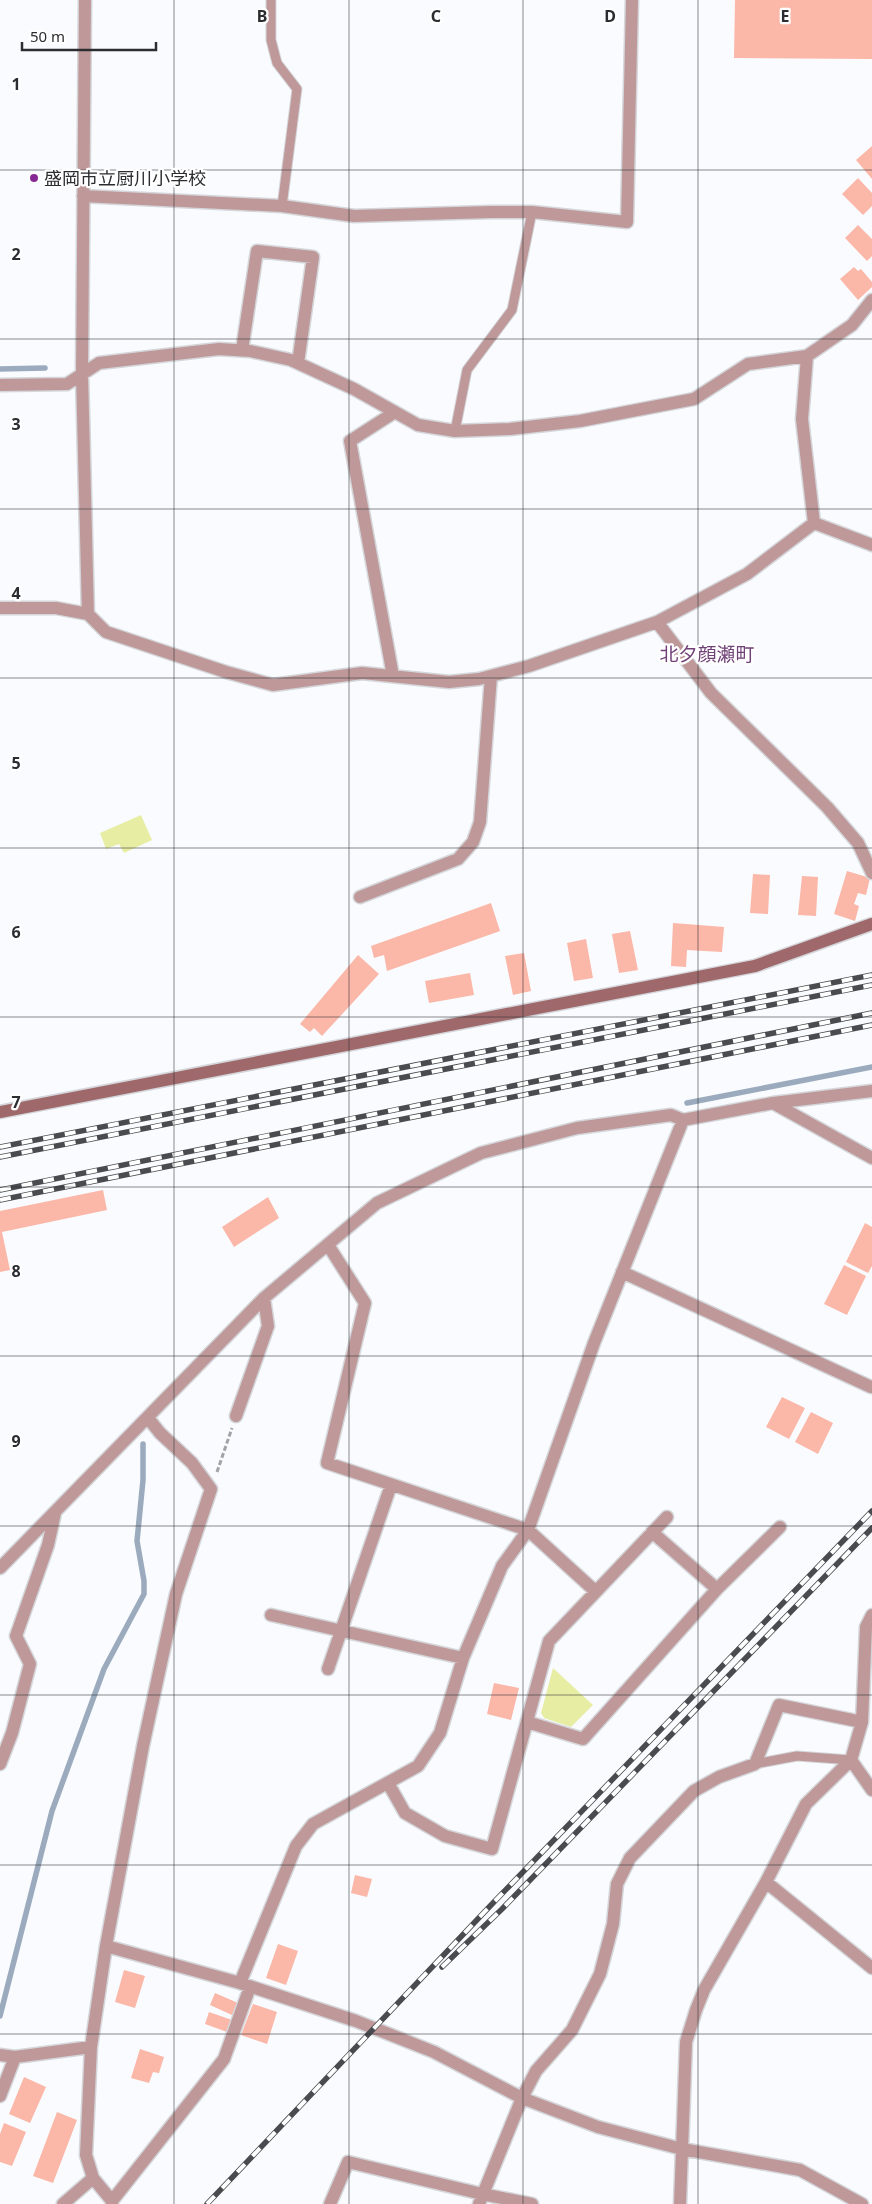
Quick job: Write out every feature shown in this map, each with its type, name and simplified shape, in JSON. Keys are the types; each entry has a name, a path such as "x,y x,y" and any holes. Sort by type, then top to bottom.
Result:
{"street":[{"path":"85,0 82,374 88,614"},
{"path":"83,196 282,206 354,216 532,212 627,222 632,0"},
{"path":"242,350 257,251 313,258 298,363"},
{"path":"0,384 67,384 100,363 219,349 242,350 298,363 354,389 418,425 455,431 510,429 580,421 694,399 748,364 807,356 852,325 872,300"},
{"path":"807,356 802,419 814,523"},
{"path":"393,676 350,441 395,412"},
{"path":"814,523 872,545"},
{"path":"0,608 56,608 88,614 106,632 226,672 273,685 362,673 449,682 491,676 547,660 657,622 747,574 814,523"},
{"path":"657,622 710,693 827,807 858,843 872,873"},
{"path":"360,897 458,859 473,842 480,822 491,676"},
{"path":"0,1112 755,966 872,924"},
{"path":"0,1568 264,1298 377,1203 481,1153 577,1128 671,1115 683,1120 773,1103 872,1091"},
{"path":"773,1103 872,1158"},
{"path":"148,1418 160,1433 192,1463 212,1489 176,1594 143,1746 106,1946 91,2047 86,2155 93,2178 112,2202 224,2059 245,1985 296,1846 313,1824 418,1766 440,1733 463,1658 502,1566 528,1530 594,1343 683,1120"},
{"path":"328,1245 365,1303 327,1462 528,1530 595,1591"},
{"path":"622,1272 871,1387"},
{"path":"236,1416 268,1326 264,1298"},
{"path":"328,1669 343,1630 391,1485"},
{"path":"0,1764 12,1733 30,1664 16,1636 48,1545 55,1512"},
{"path":"388,1783 404,1813 446,1836 492,1849 549,1641 667,1517"},
{"path":"527,1722 583,1739 717,1589 780,1527"},
{"path":"652,1532 717,1589"},
{"path":"271,1615 463,1658"},
{"path":"680,2204 686,2042 704,1990 766,1882 806,1804 851,1760 862,1722 866,1627 872,1615"},
{"path":"481,2199 522,2098 536,2071 572,2030 600,1974 613,1924 617,1884 630,1858 694,1791 719,1777 755,1764 779,1705 862,1722"},
{"path":"851,1760 872,1790"},
{"path":"766,1882 872,1968"},
{"path":"106,1946 245,1985 356,2021 434,2052 522,2098 598,2127 682,2149 800,2170 862,2204"},
{"path":"0,2055 14,2057 91,2047"},
{"path":"0,2096 14,2057"},
{"path":"330,2204 348,2162 481,2199 532,2204"},
{"path":"63,2204 93,2178"}],"lane":[{"path":"271,0 271,40 277,63 297,89 282,206"},
{"path":"455,431 467,370 512,310 532,212"},
{"path":"755,1764 797,1756 851,1760"}],"path":[{"path":"212,1489 236,1416"}],"green space":[{"path":"141,815 152,840 124,853 119,844 106,849 100,833"},
{"path":"553,1668 593,1705 571,1727 544,1718 541,1713"}],"building":[{"path":"735,0 872,0 872,59 734,58"},
{"path":"872,146 872,179 856,160"},
{"path":"858,178 872,193 872,206 863,215 842,194"},
{"path":"858,225 872,239 872,256 867,261 845,238"},
{"path":"854,267 858,271 861,269 872,282 872,287 858,300 840,279"},
{"path":"847,871 870,878 866,895 858,893 854,904 859,906 855,921 834,914"},
{"path":"753,874 770,875 768,914 750,913"},
{"path":"802,876 818,877 816,916 798,915"},
{"path":"491,903 500,931 387,971 384,955 374,958 371,946"},
{"path":"673,923 724,927 722,952 687,950 686,967 671,966"},
{"path":"630,931 638,970 619,973 612,934"},
{"path":"586,939 593,978 574,981 567,943"},
{"path":"524,953 531,991 513,995 505,956"},
{"path":"358,955 379,974 322,1036 314,1028 310,1032 300,1024"},
{"path":"470,973 474,995 429,1003 425,981"},
{"path":"103,1190 107,1210 2,1232 10,1270 0,1272 0,1211"},
{"path":"268,1197 279,1218 234,1247 222,1227"},
{"path":"865,1223 872,1227 872,1266 868,1273 846,1262"},
{"path":"844,1265 866,1276 847,1315 824,1304"},
{"path":"782,1397 805,1408 789,1439 766,1427"},
{"path":"811,1412 833,1423 818,1454 795,1442"},
{"path":"494,1683 519,1688 511,1720 487,1714"},
{"path":"355,1875 372,1879 367,1897 351,1893"},
{"path":"278,1944 298,1951 286,1985 266,1978"},
{"path":"124,1970 145,1976 135,2008 115,2002"},
{"path":"215,1993 238,2003 232,2015 210,2005"},
{"path":"253,2004 277,2012 267,2044 241,2035"},
{"path":"209,2012 232,2020 227,2032 205,2024"},
{"path":"140,2049 164,2057 159,2073 153,2072 149,2083 131,2078"},
{"path":"24,2077 46,2087 30,2123 9,2114"},
{"path":"57,2112 77,2120 53,2183 33,2176"},
{"path":"4,2123 26,2132 12,2166 0,2162 0,2134"}],"waterway":[{"path":"0,369 45,368"},
{"path":"687,1103 872,1067"},
{"path":"0,2016 52,1811 104,1669 144,1594 144,1581 137,1541 143,1480 143,1444"}],"railway":[{"path":"0,1147 872,975"},
{"path":"0,1157 872,985"},
{"path":"0,1190 872,1013"},
{"path":"0,1200 872,1025"},
{"path":"207,2204 493,1903 872,1511"},
{"path":"442,1967 502,1909 872,1528"}],"place":[{"name":"盛岡市立厨川小学校","path":"34,178"}],"district":[{"name":"北夕顔瀬町","path":"707,654"}]}
